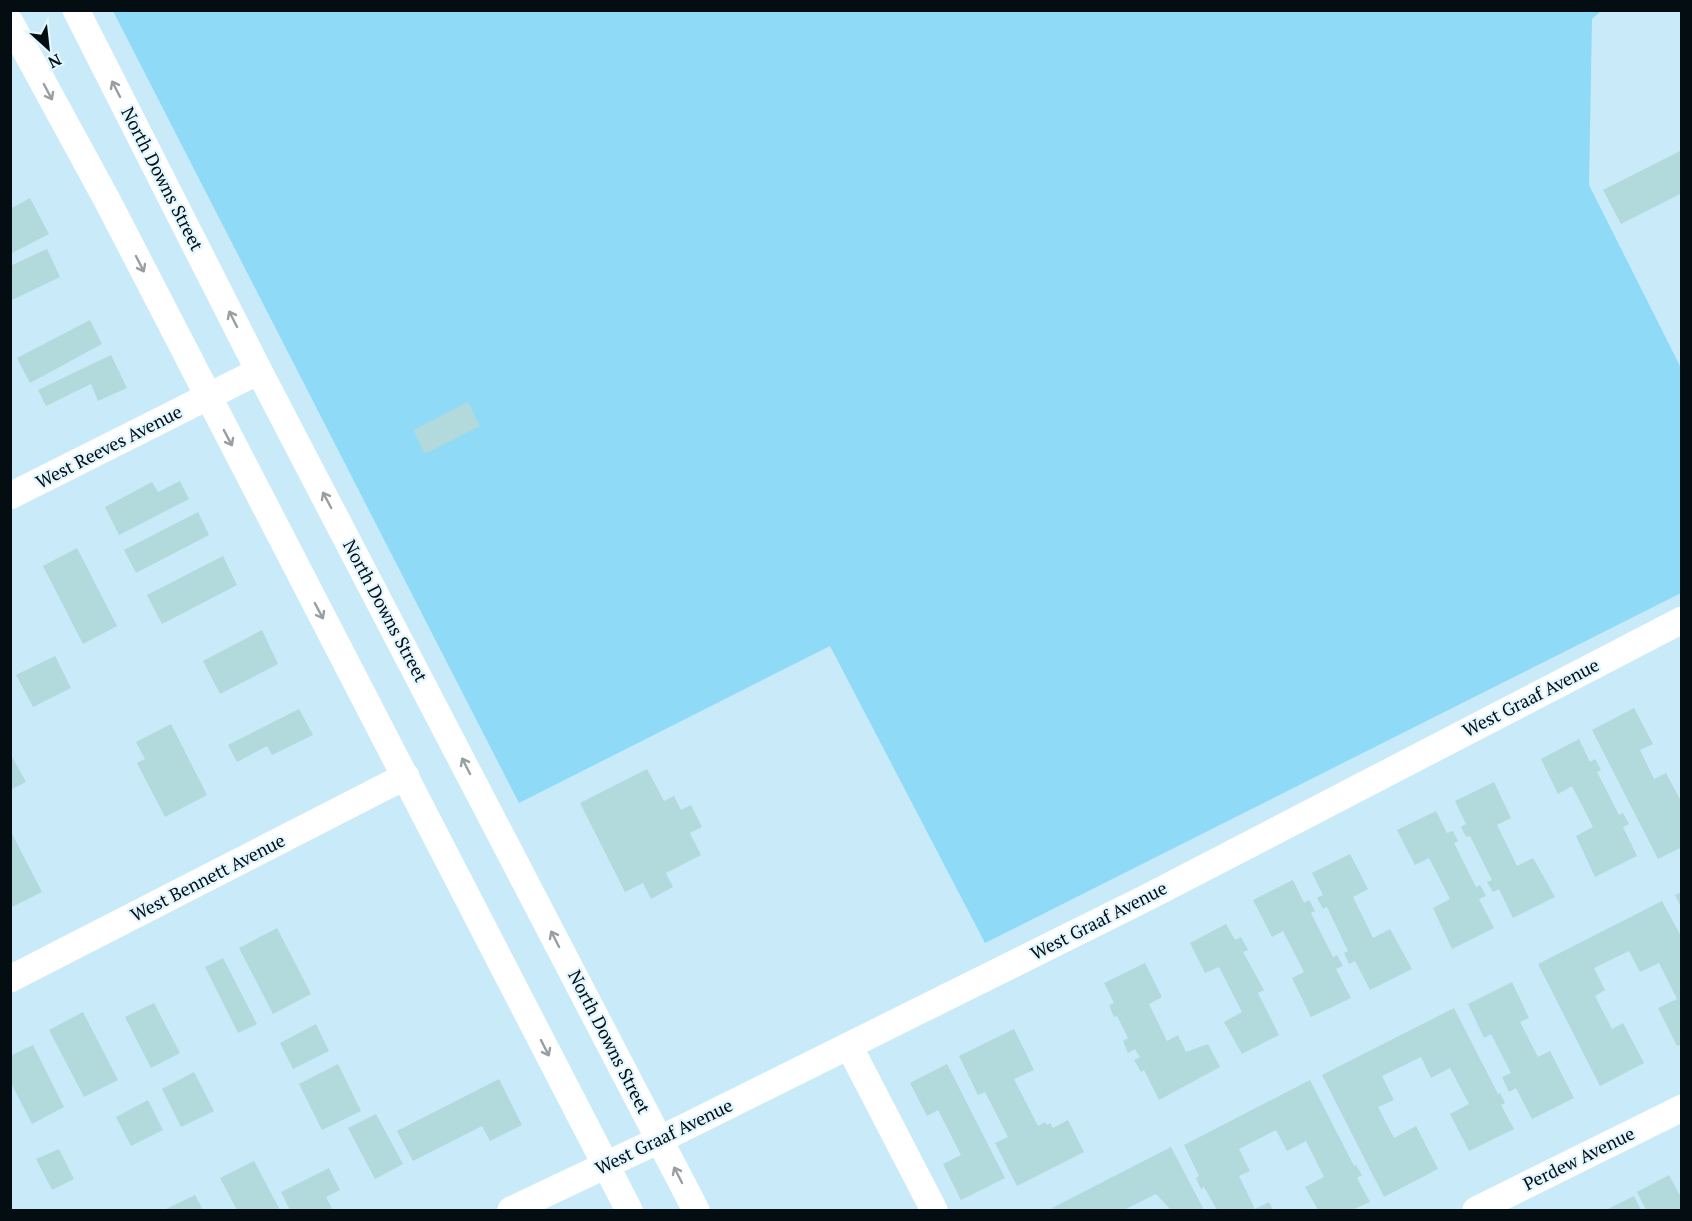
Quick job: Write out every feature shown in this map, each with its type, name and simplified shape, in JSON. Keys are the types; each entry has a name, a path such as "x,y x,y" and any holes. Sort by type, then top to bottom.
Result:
{"street":[{"name":"North Downs Street","path":"76,10 259,371 696,1210"},
{"path":"10,22 107,200 628,1210"},
{"name":"West Reeves Avenue","path":"10,496 259,371"},
{"name":"West Graaf Avenue","path":"511,1210 659,1140 1155,893 1682,620"},
{"name":"West Bennett Avenue","path":"10,979 406,776"},
{"path":"849,1046 934,1210"},
{"name":"Perdew Avenue","path":"1476,1210 1682,1108"}],"shaded area":[{"path":"113,11 1601,11 1592,19 1589,185 1681,368 1681,593 985,943 830,646 519,803"}],"building":[{"path":"1682,150 1682,193 1621,224 1603,190"},
{"path":"30,198 49,234 10,254 10,209"},
{"path":"47,249 60,277 10,301 10,266"},
{"path":"90,320 102,344 30,383 17,358"},
{"path":"111,355 127,388 98,401 91,384 46,406 38,390"},
{"path":"468,402 480,426 425,454 413,430"},
{"path":"180,481 189,499 119,535 105,507 152,482 158,492"},
{"path":"198,512 209,535 136,573 124,550"},
{"path":"77,548 117,626 83,644 43,566"},
{"path":"223,556 237,585 162,624 147,595"},
{"path":"262,630 278,664 220,694 203,661"},
{"path":"55,656 71,688 33,707 16,675"},
{"path":"1634,708 1653,744 1640,750 1654,779 1666,773 1682,803 1682,847 1658,859 1592,730"},
{"path":"299,709 313,735 272,755 267,746 237,762 228,745"},
{"path":"171,724 207,795 165,817 137,763 145,759 136,742"},
{"path":"1579,739 1590,762 1595,759 1601,770 1597,772 1619,815 1623,813 1629,824 1623,827 1637,856 1595,877 1576,836 1593,827 1572,786 1558,794 1541,759"},
{"path":"10,753 26,782 10,790"},
{"path":"647,769 664,801 674,796 681,810 691,805 702,827 690,833 701,855 666,873 673,887 651,899 643,883 625,892 580,803"},
{"path":"1494,782 1511,818 1497,825 1517,866 1533,858 1555,897 1513,918 1499,889 1493,892 1487,882 1492,880 1470,836 1466,837 1461,827 1466,824 1455,801"},
{"path":"1436,811 1447,833 1453,831 1458,841 1454,843 1476,887 1480,885 1486,896 1479,899 1494,928 1452,949 1433,908 1450,899 1429,858 1415,865 1397,830"},
{"path":"10,830 42,892 10,908"},
{"path":"1350,854 1368,889 1353,897 1373,938 1390,929 1412,969 1370,990 1355,961 1349,964 1344,953 1348,951 1327,907 1323,909 1317,898 1323,895 1312,873"},
{"path":"1293,880 1304,903 1309,900 1315,911 1311,913 1333,957 1337,955 1343,966 1336,969 1351,998 1311,1017 1292,978 1304,972 1283,931 1272,937 1253,900"},
{"path":"1682,892 1682,909 1675,895"},
{"path":"1662,901 1682,938 1682,1044 1677,1046 1658,1008 1677,999 1659,963 1640,972 1629,951 1594,968 1605,990 1595,996 1612,1029 1623,1023 1644,1063 1600,1086 1538,964"},
{"path":"1226,924 1235,940 1241,937 1248,950 1243,952 1264,990 1258,993 1279,1035 1242,1054 1224,1022 1242,1012 1219,967 1205,973 1190,943"},
{"path":"277,928 311,994 273,1014 239,948"},
{"path":"223,958 257,1024 238,1033 205,967"},
{"path":"1145,963 1162,997 1149,1004 1167,1041 1178,1035 1186,1052 1208,1044 1220,1067 1159,1100 1144,1070 1141,1072 1134,1060 1140,1057 1135,1049 1128,1053 1123,1041 1128,1038 1117,1016 1114,1017 1109,1005 1114,1003 1104,983"},
{"path":"1512,982 1529,1018 1520,1022 1538,1057 1550,1051 1574,1098 1532,1119 1516,1088 1509,1092 1502,1077 1511,1073 1491,1034 1484,1038 1468,1004"},
{"path":"154,1003 180,1053 151,1068 125,1017"},
{"path":"1454,1008 1498,1094 1500,1093 1505,1103 1501,1105 1514,1129 1469,1151 1450,1114 1469,1104 1450,1068 1431,1078 1421,1057 1382,1076 1394,1100 1378,1107 1394,1138 1416,1126 1438,1169 1384,1197 1322,1075"},
{"path":"83,1012 118,1080 84,1097 49,1030"},
{"path":"316,1024 329,1051 293,1069 280,1043"},
{"path":"1014,1029 1034,1070 1014,1079 1038,1126 1045,1122 1047,1125 1050,1123 1053,1128 1068,1120 1084,1152 1017,1186 995,1143 1008,1137 985,1092 978,1095 959,1056"},
{"path":"33,1045 64,1107 32,1124 10,1081 10,1056"},
{"path":"338,1064 361,1111 322,1130 299,1084"},
{"path":"947,1064 1005,1178 961,1200 943,1164 961,1155 938,1110 927,1116 910,1083"},
{"path":"194,1072 214,1111 181,1127 162,1089"},
{"path":"499,1079 522,1125 490,1141 482,1126 413,1161 397,1131"},
{"path":"1310,1080 1354,1166 1356,1165 1362,1175 1357,1178 1370,1202 1352,1210 1318,1210 1305,1187 1324,1177 1306,1141 1287,1151 1276,1130 1239,1149 1250,1171 1239,1176 1255,1209 1269,1202 1273,1210 1217,1210 1204,1187 1201,1189 1196,1178 1199,1176 1184,1145"},
{"path":"148,1100 163,1130 131,1146 116,1117"},
{"path":"376,1114 403,1164 375,1179 348,1128"},
{"path":"1171,1147 1204,1210 1171,1210 1156,1194 1124,1210 1054,1210 1052,1208"},
{"path":"59,1149 74,1179 52,1190 36,1159"},
{"path":"254,1161 280,1210 237,1210 220,1178"},
{"path":"329,1168 340,1190 326,1197 333,1210 290,1210 281,1192"},
{"path":"1669,1175 1679,1194 1682,1192 1682,1210 1646,1210 1637,1192"},
{"path":"195,1195 203,1210 164,1210"},
{"path":"1634,1196 1641,1210 1606,1210"}]}
